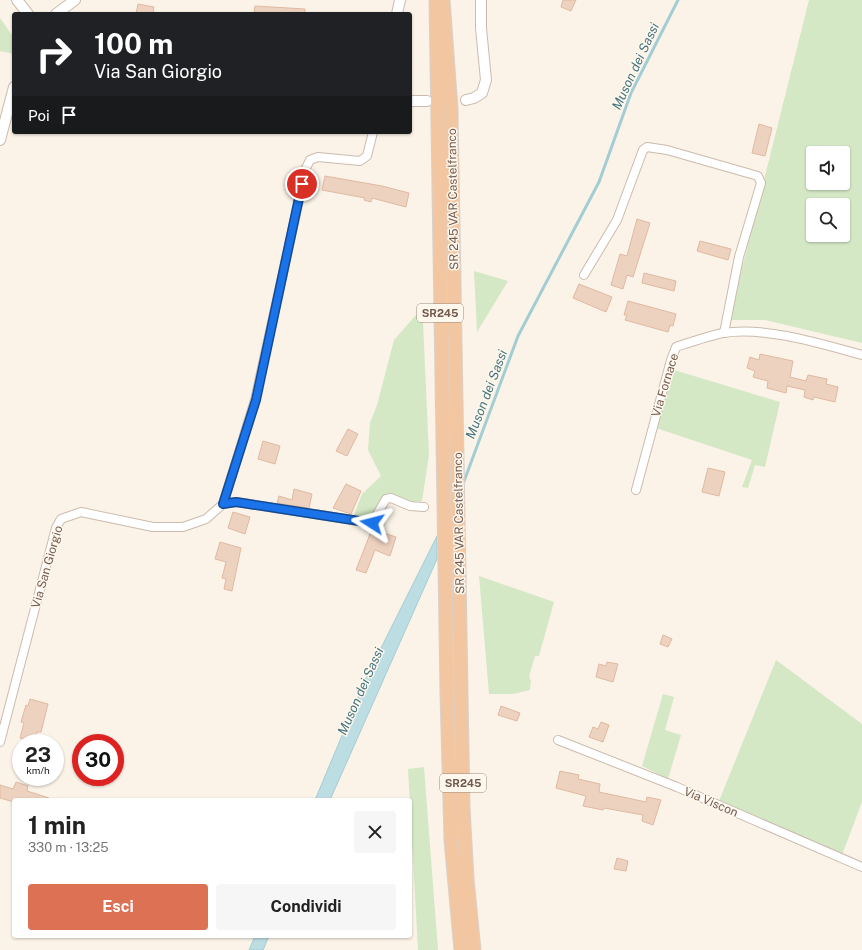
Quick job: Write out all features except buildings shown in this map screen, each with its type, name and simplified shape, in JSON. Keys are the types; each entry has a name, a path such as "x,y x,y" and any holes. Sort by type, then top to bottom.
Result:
{"highway":[{"name":"SR 245 VAR Castelfranco","path":"436,0 446,648 451,840 461,950"},
{"name":"SR 245 VAR Castelfranco","path":"443,0 451,109 463,808 474,950"}],"street":[{"path":"17,0 26,12"},
{"path":"59,12 75,0"},
{"path":"397,12 400,0"},
{"path":"466,100 482,93 486,80 481,28 481,0"},
{"path":"0,140 4,111 12,92"},
{"path":"412,101 427,101"},
{"path":"372,134 368,152 360,161 318,157 310,160 306,168 256,400 223,504 236,502 372,523 386,499 391,498 410,506 424,507"},
{"path":"584,275 617,220 643,150 647,147 666,150 758,176 761,183 739,257 724,333"},
{"name":"Via Fornace","path":"636,490 671,360 676,347 724,333 757,332 791,338 862,355"},
{"name":"Via San Giorgio","path":"0,742 56,528 61,519 81,512 153,527 183,527 206,519 223,504"},
{"name":"Via Viscon","path":"558,740 678,787 862,867"}],"green space":[{"path":"809,0 862,0 862,343 765,320 729,320"},
{"path":"0,18 12,35 12,54 0,51"},
{"path":"474,271 508,281 477,332"},
{"path":"416,315 423,322 429,455 422,501 411,502 388,493 383,497 371,519 354,515 362,494 381,476 368,450 370,423 377,405 394,340"},
{"path":"671,369 780,402 765,467 755,465 748,488 742,487 752,460 656,428"},
{"path":"479,576 554,602 539,656 535,656 529,677 531,681 530,690 513,694 489,694"},
{"path":"776,660 862,724 862,802 842,855 719,801"},
{"path":"663,694 674,697 665,730 681,735 668,779 642,766"},
{"path":"424,767 438,950 418,950 412,841 412,798 410,798 408,769"}],"water":[{"path":"437,536 437,559 331,798 316,798 367,676"},
{"path":"254,938 268,938 263,950 249,950"}],"waterway":[{"name":"Muson dei Sassi","path":"463,484 518,336 599,182 631,93 678,0"}],"route":[{"path":"302,184 256,400 223,504 236,502 372,523"}]}
